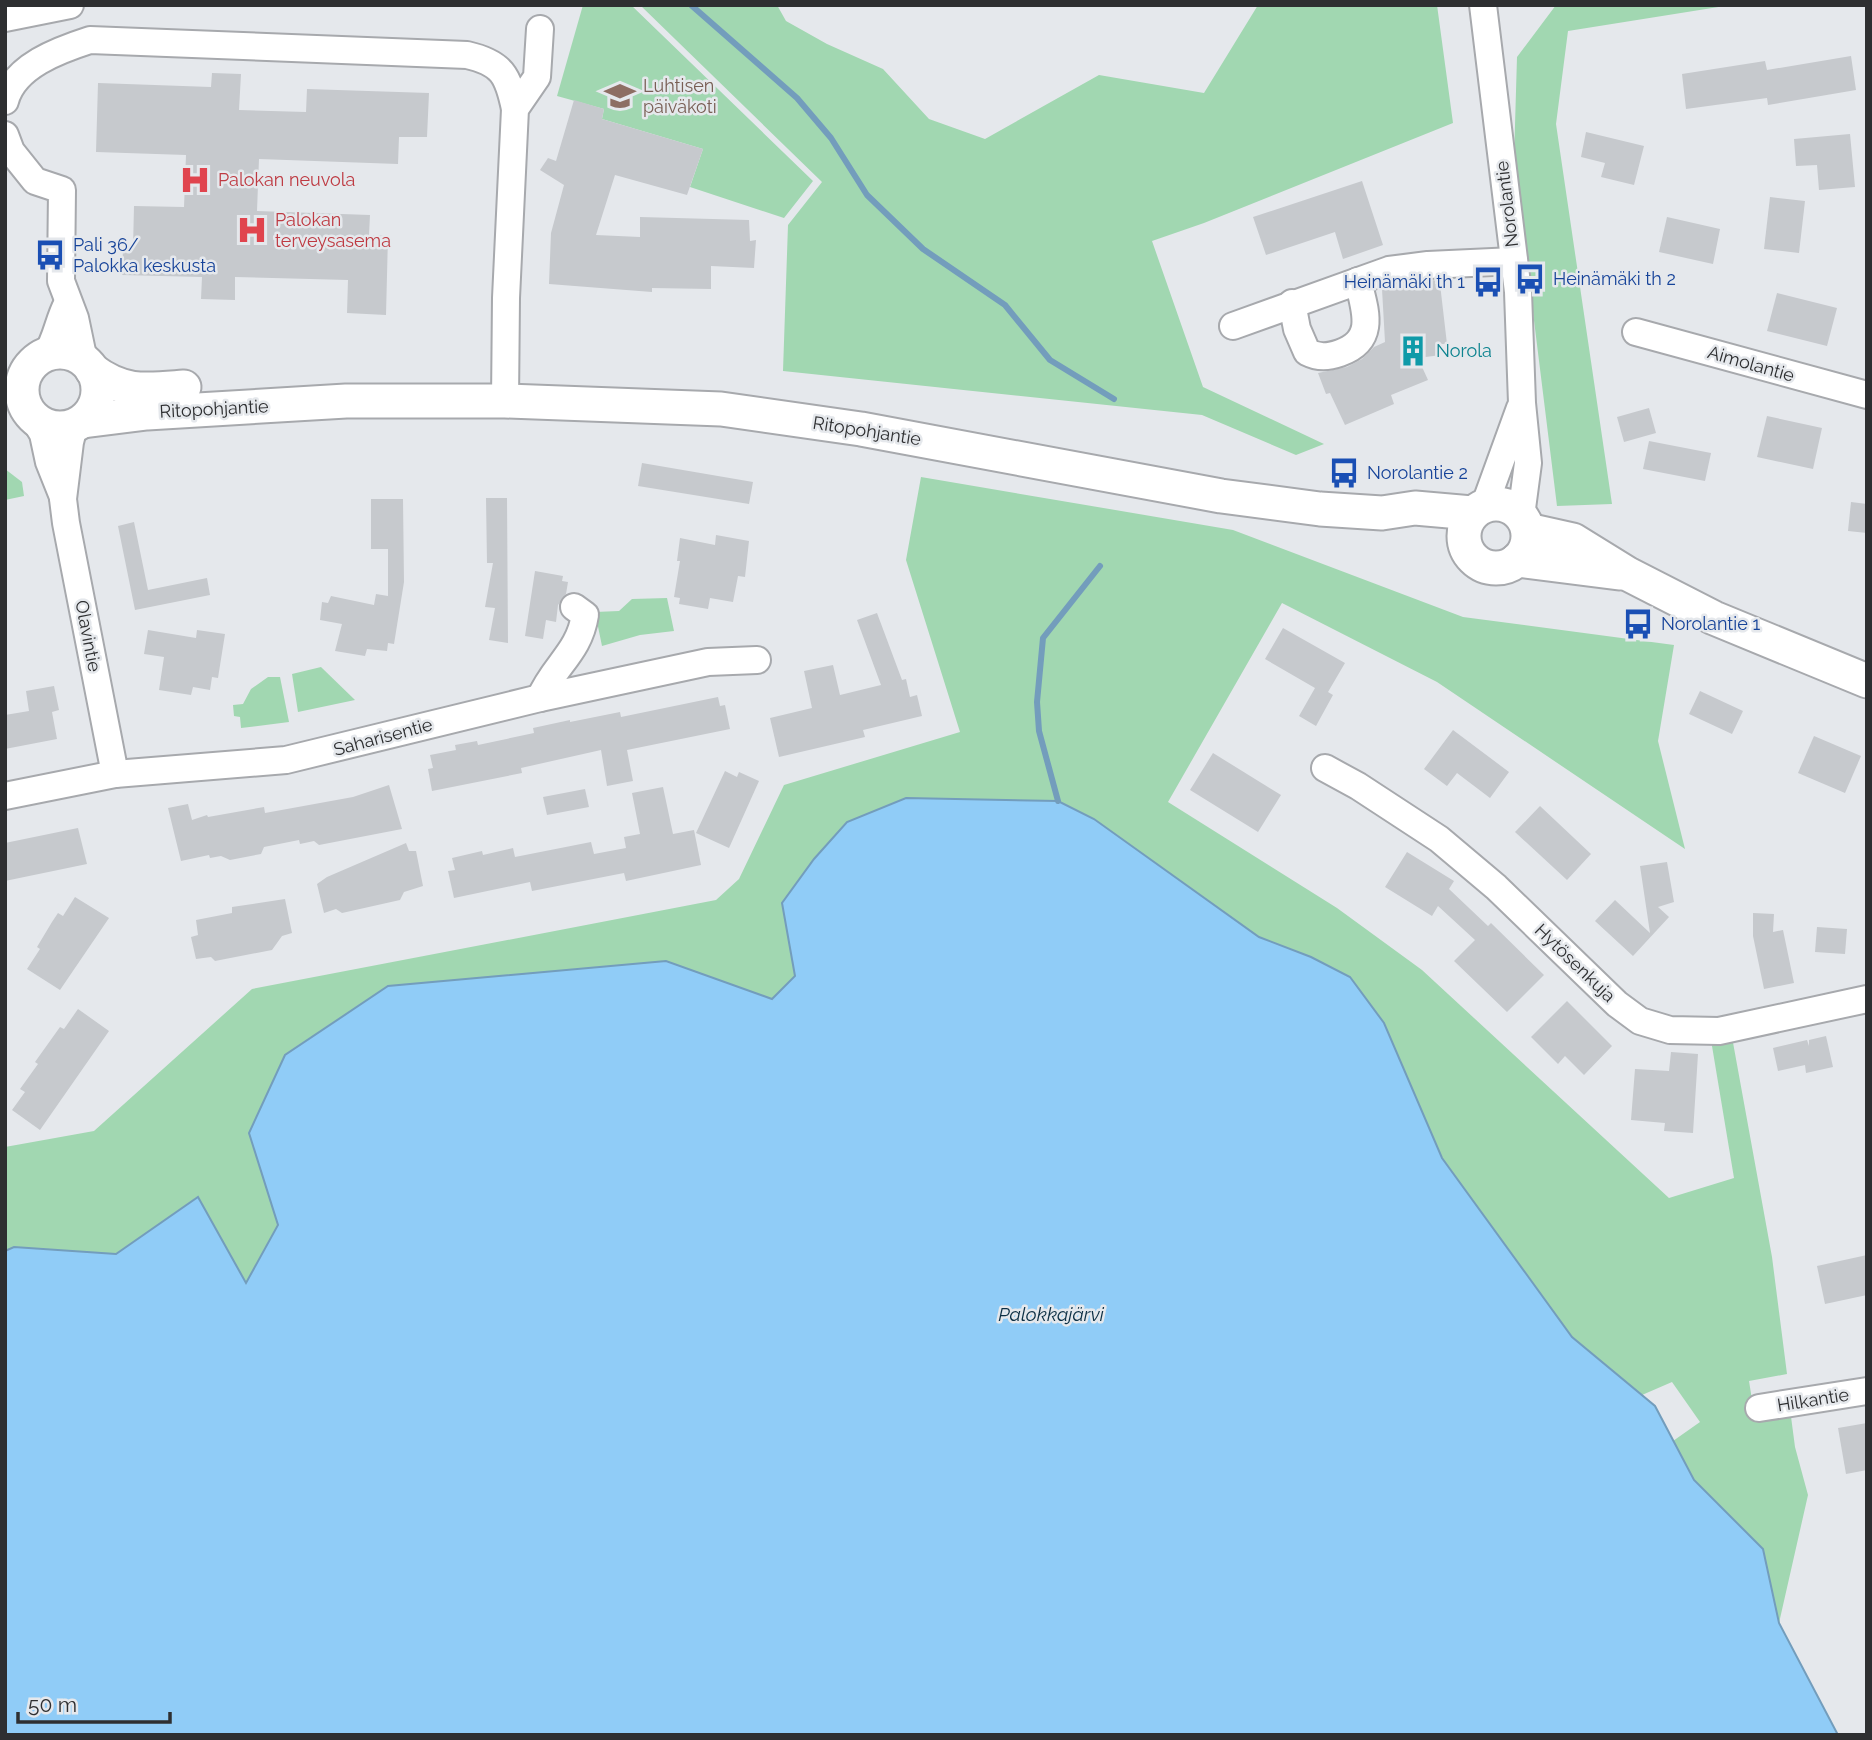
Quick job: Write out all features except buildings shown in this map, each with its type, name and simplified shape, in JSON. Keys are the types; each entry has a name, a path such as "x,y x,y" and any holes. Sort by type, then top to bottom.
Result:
{"main road":[{"path":"62,352 73,354 88,366 98,392 96,403 79,424 56,429 21,405 22,384 28,360 62,352"},
{"name":"Ritopohjantie","path":"88,366 113,384 141,390 211,386 277,389 346,401"},
{"name":"Ritopohjantie","path":"79,424 147,413 346,401 505,401 721,409 861,429 1221,496 1320,509 1382,513 1415,508 1473,520"},
{"path":"1504,505 1522,535 1499,568 1479,564 1467,549 1473,520 1504,505"},
{"path":"1522,535 1573,540 1628,575 1714,618 1867,681"}],"street":[{"name":"Norolantie","path":"1483,5 1514,261 1522,364 1522,403 1528,463 1522,535"},
{"path":"5,18 67,6 90,40"},
{"path":"515,109 537,77 540,29"},
{"path":"5,100 8,89 35,63 65,48 90,40 467,55 495,64 505,74 515,109 506,298 505,401"},
{"path":"5,135 11,151 35,181 62,190 61,281 67,304 75,318 88,366"},
{"path":"1233,326 1389,270 1427,265 1514,261"},
{"path":"1292,303 1297,329 1307,352 1318,357 1339,353 1356,346 1364,334 1367,322 1357,281"},
{"path":"28,360 57,336 59,319 67,304"},
{"name":"Aimolantie","path":"1636,332 1867,396"},
{"name":"Norolantie","path":"1473,520 1522,403"},
{"name":"Olavintie","path":"21,405 43,434 49,463 63,499"},
{"name":"Olavintie","path":"79,424 70,442 63,499 66,528 115,774"},
{"path":"540,698 547,680 572,652 582,633 585,615 574,607"},
{"name":"Saharisentie","path":"5,796 115,774 286,760 540,698 708,662 757,660"},
{"name":"Hytösenkuja","path":"1325,768 1358,786 1439,839 1496,887 1617,1004 1640,1021 1670,1030 1719,1031 1867,999"},
{"name":"Hilkantie","path":"1759,1408 1867,1391"}],"green space":[{"path":"583,5 631,5 813,181 784,218 690,187 703,149 602,119 604,109 557,96"},
{"path":"640,5 777,5 786,21 827,44 883,69 929,119 985,139 1099,75 1204,93 1258,5 1437,5 1453,123 1204,223 1152,241 1203,387 1324,444 1296,455 1202,415 783,371 788,225 822,182"},
{"path":"1556,5 1731,5 1568,31 1556,124 1612,504 1557,506 1514,159 1517,57"},
{"path":"5,469 22,482 24,496 5,500"},
{"path":"921,477 1233,530 1463,617 1674,645 1658,741 1685,849 1437,682 1282,603 1168,802 1337,908 1422,970 1669,1198 1734,1178 1711,1040 1732,1037 1772,1257 1787,1374 1749,1381 1753,1406 1790,1409 1795,1447 1808,1495 1779,1623 1763,1549 1694,1480 1673,1441 1700,1422 1672,1382 1642,1395 1572,1337 1442,1158 1384,1023 1310,957 1259,937 1094,819 1058,801 906,798 782,903 795,976 772,999 666,961 388,986 285,1055 249,1133 278,1225 246,1284 197,1197 116,1255 14,1247 5,1251 5,1147 94,1131 252,989 716,900 739,879 784,785 960,732 906,560"},
{"path":"667,598 674,631 640,635 602,646 595,612 619,611 632,599"},
{"path":"321,667 355,700 298,712 292,674"},
{"path":"268,677 280,677 289,722 241,728 240,717 234,716 233,705 243,704 251,689"}],"water":[{"name":"Palokkajärvi","path":"906,798 1058,801 1094,819 1259,937 1311,957 1350,977 1384,1023 1442,1158 1572,1337 1655,1406 1694,1480 1763,1549 1779,1623 1838,1735 5,1735 5,1251 14,1247 116,1254 198,1197 246,1283 278,1225 249,1133 285,1055 388,986 666,961 772,999 795,976 782,903 814,859 847,822"}],"waterway":[{"path":"691,5 797,98 831,138 867,195 923,249 1005,305 1050,360 1114,399"},
{"path":"1058,801 1039,731 1037,702 1043,638 1100,566"}],"place":[{"name":"Luhtisen päiväkoti","path":"620,96"},
{"name":"Palokan neuvola","path":"195,180"},
{"name":"Palokan terveysasema","path":"252,230"},
{"name":"Pali 36/ Palokka keskusta","path":"50,255"},
{"name":"Heinämäki th 2","path":"1530,279"},
{"name":"Heinämäki th 1","path":"1488,282"},
{"name":"Norola","path":"1413,351"},
{"name":"Norolantie 2","path":"1344,473"},
{"name":"Norolantie 1","path":"1638,624"}]}
